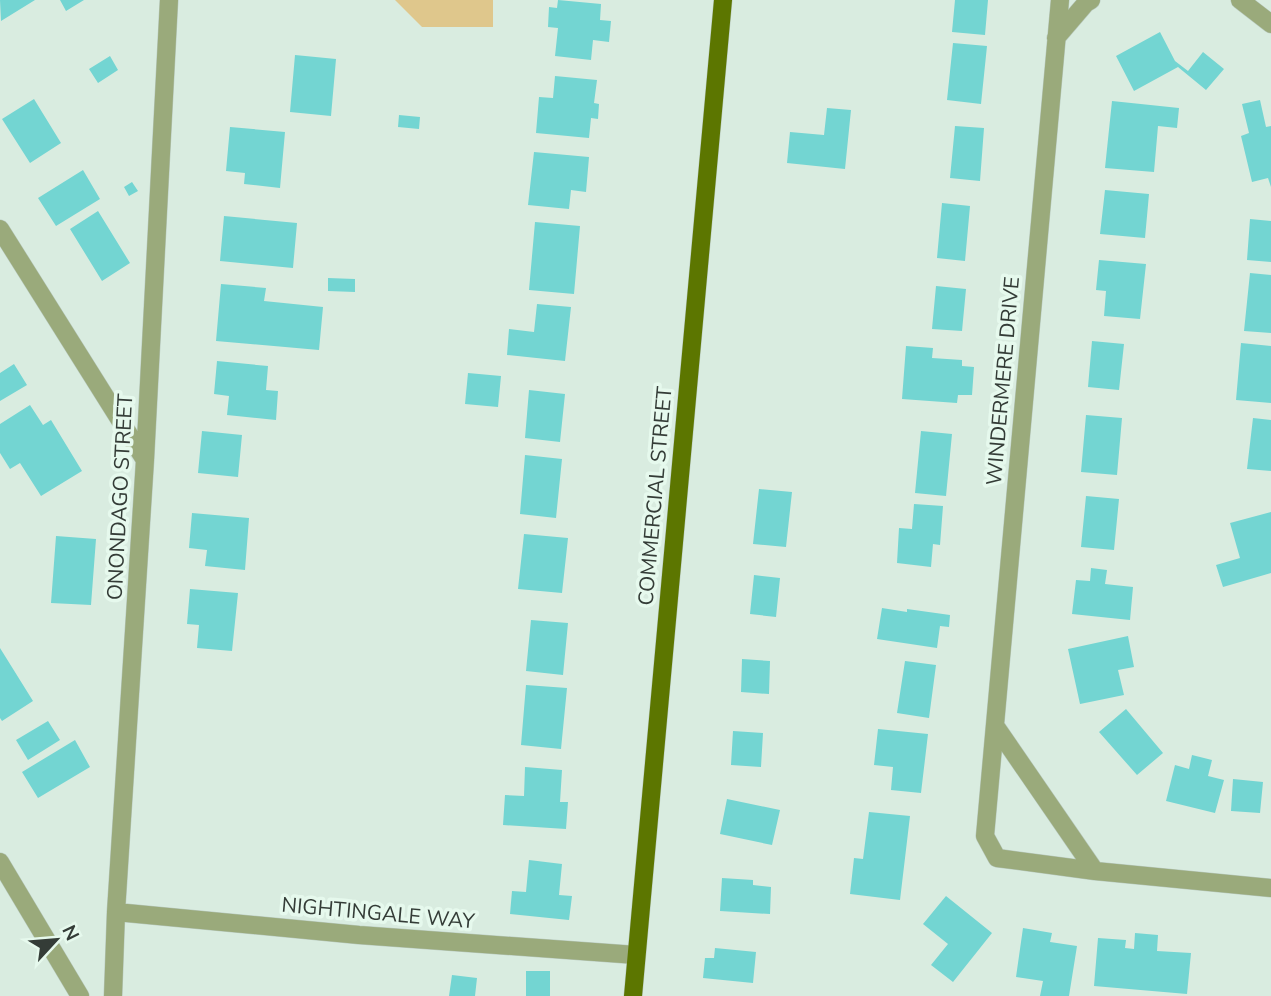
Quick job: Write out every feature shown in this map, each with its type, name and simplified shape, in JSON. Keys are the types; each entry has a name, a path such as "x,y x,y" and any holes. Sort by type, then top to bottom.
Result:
{"main road":[{"name":"COMMERCIAL STREET","path":"632,996 723,0"}],"street":[{"name":"ONONDAGO STREET","path":"113,996 169,0"},
{"name":"WINDERMERE DRIVE","path":"1060,0 985,836 997,858 1095,872 1271,888"},
{"path":"1056,38 1091,0"},
{"path":"1240,0 1271,24"},
{"path":"0,229 145,460"},
{"path":"996,727 1095,872"},
{"path":"0,862 80,996"},
{"name":"NIGHTINGALE WAY","path":"116,912 359,935 636,955"}],"shaded area":[{"path":"395,0 493,0 493,27 422,27"}],"building":[{"path":"0,0 35,0 1,21"},
{"path":"60,0 84,0 66,11"},
{"path":"558,0 601,4 600,20 611,21 609,42 593,40 591,60 555,56 558,28 548,27 549,7 557,8"},
{"path":"955,0 988,0 985,35 952,32"},
{"path":"1160,32 1175,61 1188,71 1203,52 1224,69 1206,90 1178,67 1134,91 1116,56"},
{"path":"953,43 987,46 981,104 947,100"},
{"path":"295,55 336,59 331,116 290,112"},
{"path":"110,56 118,70 98,83 89,69"},
{"path":"555,76 597,80 594,103 599,104 598,119 591,118 589,138 536,133 539,97 553,98"},
{"path":"34,99 61,143 30,163 2,119"},
{"path":"1260,100 1266,127 1271,126 1271,187 1268,178 1252,182 1241,136 1249,133 1242,104"},
{"path":"1112,101 1179,108 1177,128 1158,126 1154,172 1105,168"},
{"path":"827,108 851,110 845,169 787,163 790,132 824,135"},
{"path":"399,115 420,117 419,129 398,127"},
{"path":"955,126 984,128 980,181 950,178"},
{"path":"230,127 285,132 280,188 244,184 245,173 226,171"},
{"path":"534,152 589,157 586,192 571,190 569,209 528,205"},
{"path":"83,170 100,199 56,226 38,198"},
{"path":"132,182 138,191 129,196 124,187"},
{"path":"1105,190 1149,194 1145,238 1100,234"},
{"path":"942,203 970,206 965,261 937,258"},
{"path":"98,211 130,263 102,281 70,229"},
{"path":"224,216 297,223 293,268 220,261"},
{"path":"1250,219 1271,221 1271,262 1247,260"},
{"path":"535,222 580,226 574,294 529,290"},
{"path":"1099,260 1146,264 1140,319 1104,316 1106,291 1096,290"},
{"path":"1250,273 1271,275 1271,333 1244,331"},
{"path":"328,278 355,279 355,292 328,291"},
{"path":"221,284 266,288 264,301 323,307 319,350 216,341"},
{"path":"936,286 966,289 962,331 932,329"},
{"path":"537,304 571,307 565,361 507,355 509,329 534,332"},
{"path":"1092,341 1124,344 1119,390 1088,387"},
{"path":"1241,343 1271,346 1271,403 1236,400"},
{"path":"906,346 933,348 932,358 962,360 962,366 974,367 972,395 958,395 957,403 902,399"},
{"path":"217,361 268,366 266,390 278,391 276,420 227,415 229,396 214,394"},
{"path":"14,364 27,385 0,401 0,373"},
{"path":"468,373 501,376 498,407 465,404"},
{"path":"529,390 565,394 560,442 525,438"},
{"path":"30,405 43,425 51,420 82,471 41,496 20,463 10,469 0,453 0,424"},
{"path":"1086,415 1122,418 1117,475 1081,472"},
{"path":"1253,418 1271,420 1271,471 1247,469"},
{"path":"202,431 242,435 238,477 198,473"},
{"path":"921,431 952,434 946,496 915,493"},
{"path":"525,455 562,459 556,518 520,514"},
{"path":"759,489 792,492 786,547 753,544"},
{"path":"1086,496 1119,499 1114,550 1081,547"},
{"path":"914,504 943,506 940,545 933,544 931,567 897,563 899,528 912,529"},
{"path":"1271,512 1271,573 1223,587 1216,565 1240,558 1230,523"},
{"path":"192,513 249,518 245,570 205,566 207,550 189,548"},
{"path":"524,534 568,538 562,593 518,589"},
{"path":"56,536 96,539 91,605 51,603"},
{"path":"1091,568 1107,570 1105,584 1133,587 1130,620 1072,614 1076,580 1090,581"},
{"path":"754,575 780,578 776,617 750,614"},
{"path":"190,589 238,593 232,651 197,648 199,625 187,624"},
{"path":"882,608 950,615 949,627 940,626 937,648 877,639"},
{"path":"531,620 568,623 563,675 526,671"},
{"path":"1128,636 1134,667 1118,670 1124,695 1080,704 1068,649"},
{"path":"0,648 33,701 2,721 0,718"},
{"path":"742,659 770,661 769,694 741,692"},
{"path":"905,661 936,665 929,718 897,713"},
{"path":"526,685 567,688 561,749 521,745"},
{"path":"1126,709 1163,753 1137,775 1099,732"},
{"path":"48,721 60,740 28,760 16,740"},
{"path":"878,729 928,734 921,793 891,790 893,767 874,765"},
{"path":"733,731 763,733 761,767 731,765"},
{"path":"75,740 90,767 38,798 22,772"},
{"path":"1192,755 1212,760 1208,776 1224,780 1215,813 1166,801 1175,765 1189,769"},
{"path":"525,767 562,770 560,802 568,802 566,829 503,825 505,795 524,796"},
{"path":"1233,779 1263,782 1260,813 1231,811"},
{"path":"727,799 780,810 772,845 720,834"},
{"path":"869,812 910,816 900,900 850,894 854,858 863,859"},
{"path":"529,860 562,864 559,895 572,896 569,920 510,914 512,891 526,892"},
{"path":"722,878 753,880 753,885 771,887 770,914 720,911"},
{"path":"946,896 992,933 953,982 931,965 948,944 923,924"},
{"path":"1023,928 1052,933 1050,942 1077,946 1069,996 1040,996 1043,981 1016,977"},
{"path":"1135,933 1158,935 1157,951 1191,953 1187,994 1094,986 1098,938 1126,940 1125,948 1134,949"},
{"path":"715,948 756,952 753,983 703,978 705,958 714,958"},
{"path":"526,971 550,971 550,996 526,996"},
{"path":"452,975 477,978 475,996 449,996"}]}
